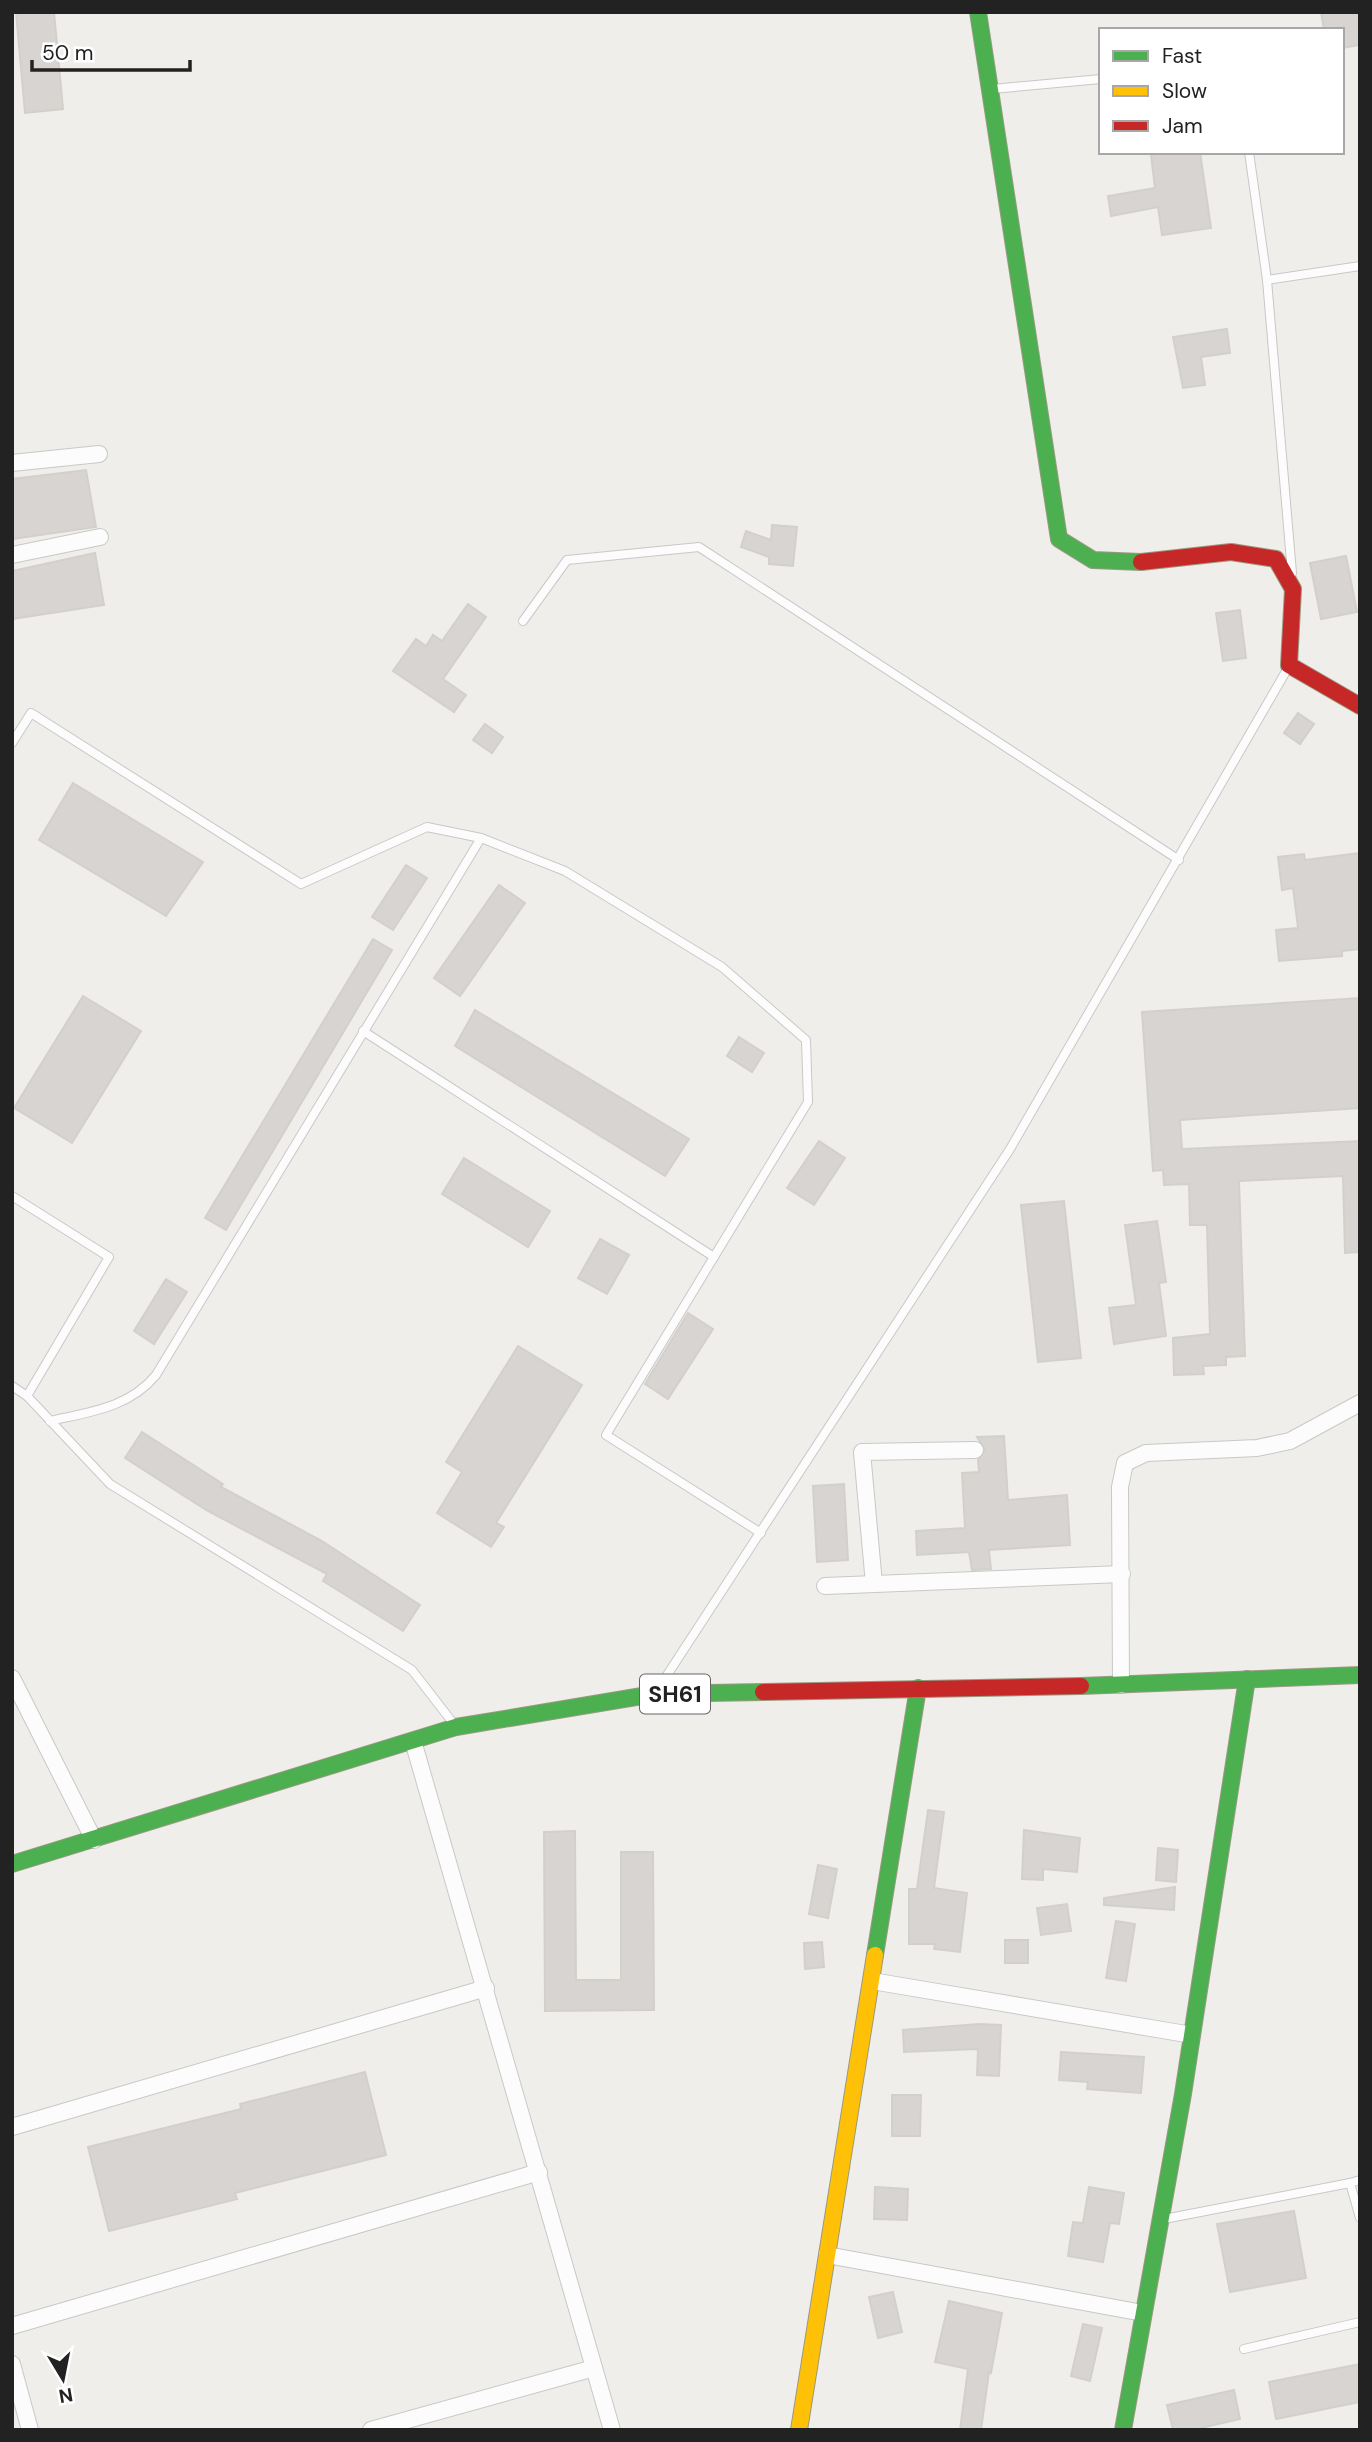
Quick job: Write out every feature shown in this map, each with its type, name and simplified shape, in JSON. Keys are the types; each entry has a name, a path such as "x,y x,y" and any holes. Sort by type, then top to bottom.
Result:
{"street":[{"path":"978,12 1059,539 1093,560 1141,562 1231,552 1276,559 1293,589 1289,665 1360,706"},
{"path":"12,463 99,454"},
{"path":"12,555 100,537"},
{"path":"1121,1685 1120,1487 1125,1462 1146,1453 1257,1448 1290,1441 1333,1414 1360,1403"},
{"path":"874,1584 862,1452 975,1450"},
{"path":"825,1586 1122,1574"},
{"name":"SH61","path":"12,1864 456,1727 654,1694 1121,1685 1360,1675"},
{"path":"12,1678 94,1840"},
{"path":"1123,2430 1192,2035 1247,1679"},
{"path":"799,2430 918,1688"},
{"path":"412,1741 486,1988 612,2430"},
{"path":"872,1981 1192,2035"},
{"path":"12,2127 486,1988"},
{"path":"12,2326 539,2172"},
{"path":"827,2255 1143,2313"},
{"path":"12,2364 30,2430"},
{"path":"371,2430 594,2368"}],"lane":[{"path":"989,89 1099,79"},
{"path":"1249,154 1267,280 1293,589"},
{"path":"1267,280 1360,266"},
{"path":"523,621 567,560 699,547 1180,860"},
{"path":"654,1694 1010,1149 1180,860 1289,665"},
{"path":"12,743 31,713 301,884 427,827 481,838 565,871 711,960 806,1040 808,1102 606,1435 761,1533"},
{"path":"50,1421 116,1406 133,1398 156,1376 481,838"},
{"path":"363,1031 714,1257"},
{"path":"12,1196 109,1257 27,1396"},
{"path":"12,1386 27,1396 110,1483 412,1670 456,1727"},
{"path":"1160,2220 1360,2180"},
{"path":"1350,2182 1360,2218"},
{"path":"1244,2349 1360,2322"}],"building":[{"path":"16,12 54,12 63,109 25,113"},
{"path":"1321,12 1360,12 1360,45 1344,48 1344,28 1324,28"},
{"path":"1200,154 1211,228 1162,235 1158,207 1111,216 1108,196 1155,188 1151,155"},
{"path":"1227,329 1230,353 1201,357 1205,385 1183,388 1173,337"},
{"path":"86,470 96,527 12,539 12,479"},
{"path":"772,525 797,527 793,566 769,564 769,557 741,547 746,531 771,540"},
{"path":"95,553 104,605 12,619 12,571"},
{"path":"1346,556 1357,612 1321,619 1310,563"},
{"path":"468,604 486,617 443,679 466,695 454,712 393,671 416,639 426,646 433,635 442,641"},
{"path":"1240,610 1246,658 1223,661 1216,613"},
{"path":"1298,713 1314,724 1300,744 1284,733"},
{"path":"485,724 503,737 492,753 473,740"},
{"path":"73,783 203,862 166,916 39,840"},
{"path":"1360,853 1360,949 1342,951 1342,956 1279,961 1276,930 1298,928 1293,888 1282,890 1278,857 1304,854 1305,860"},
{"path":"406,865 427,878 393,930 372,917"},
{"path":"499,885 525,903 460,996 434,978"},
{"path":"373,939 392,950 226,1230 205,1218"},
{"path":"83,996 141,1031 72,1143 14,1108"},
{"path":"1360,998 1360,1108 1180,1120 1182,1149 1360,1141 1360,1252 1345,1253 1343,1176 1239,1181 1245,1356 1226,1357 1226,1365 1203,1366 1204,1374 1174,1375 1173,1338 1210,1334 1207,1225 1190,1225 1189,1184 1164,1185 1163,1170 1153,1171 1142,1012"},
{"path":"475,1010 689,1139 665,1176 455,1046"},
{"path":"739,1037 764,1053 752,1072 727,1056"},
{"path":"819,1141 845,1158 814,1205 787,1188"},
{"path":"464,1158 550,1211 528,1247 442,1194"},
{"path":"1064,1201 1081,1358 1038,1362 1021,1205"},
{"path":"1157,1221 1166,1282 1159,1283 1166,1336 1114,1344 1109,1308 1136,1305 1125,1225"},
{"path":"600,1239 629,1255 607,1294 578,1278"},
{"path":"166,1279 187,1292 154,1344 134,1331"},
{"path":"688,1313 713,1329 668,1399 645,1384"},
{"path":"518,1346 582,1385 496,1523 504,1527 491,1547 437,1513 462,1472 446,1462"},
{"path":"142,1432 223,1484 221,1487 322,1541 420,1605 403,1631 323,1581 327,1574 206,1510 125,1458"},
{"path":"1004,1436 1008,1500 1067,1495 1070,1545 989,1550 991,1569 972,1570 969,1552 917,1555 916,1531 965,1528 962,1473 979,1472 978,1460 985,1450 977,1437"},
{"path":"844,1484 848,1560 817,1562 813,1486"},
{"path":"928,1810 944,1812 934,1888 967,1893 960,1952 934,1949 935,1944 909,1944 909,1889 917,1889"},
{"path":"1024,1830 1080,1838 1077,1872 1043,1869 1043,1880 1022,1879"},
{"path":"575,1831 576,1980 621,1980 621,1852 653,1852 654,2010 545,2011 544,1832"},
{"path":"1158,1848 1178,1850 1176,1882 1156,1880"},
{"path":"818,1865 837,1869 828,1918 809,1914"},
{"path":"1175,1887 1174,1910 1104,1905 1104,1898"},
{"path":"1067,1904 1071,1931 1041,1935 1037,1908"},
{"path":"1116,1921 1135,1924 1126,1981 1106,1978"},
{"path":"1005,1940 1028,1940 1028,1963 1005,1963"},
{"path":"822,1942 824,1967 805,1969 804,1943"},
{"path":"979,2024 1001,2025 999,2076 977,2075 978,2049 904,2052 903,2030"},
{"path":"1061,2052 1144,2057 1141,2093 1087,2089 1088,2082 1059,2080"},
{"path":"365,2072 386,2155 235,2193 237,2199 109,2231 88,2147 241,2109 240,2104"},
{"path":"892,2095 921,2095 920,2136 892,2136"},
{"path":"875,2187 908,2189 907,2220 874,2219"},
{"path":"1089,2187 1124,2193 1119,2224 1110,2223 1103,2262 1068,2256 1073,2222 1083,2223"},
{"path":"1294,2211 1306,2278 1230,2292 1217,2224"},
{"path":"893,2292 902,2332 878,2338 869,2297"},
{"path":"949,2301 1002,2313 991,2373 989,2372 981,2430 960,2430 968,2369 935,2362"},
{"path":"1083,2324 1102,2328 1090,2381 1071,2376"},
{"path":"1360,2364 1360,2402 1276,2419 1269,2382"},
{"path":"1234,2390 1240,2419 1192,2430 1173,2430 1167,2405"}],"traffic: fast":[{"path":"978,12 1059,539 1093,560 1141,562"},
{"path":"1081,1686 1360,1675"},
{"path":"1123,2430 1183,2094 1247,1679"},
{"path":"875,1955 918,1688"},
{"path":"12,1864 456,1727 654,1694 763,1692"}],"traffic: slow":[{"path":"799,2430 875,1955"}],"traffic: jam":[{"path":"1141,562 1231,552 1276,559 1293,589 1289,665 1360,706"},
{"path":"763,1692 1081,1686"}]}
